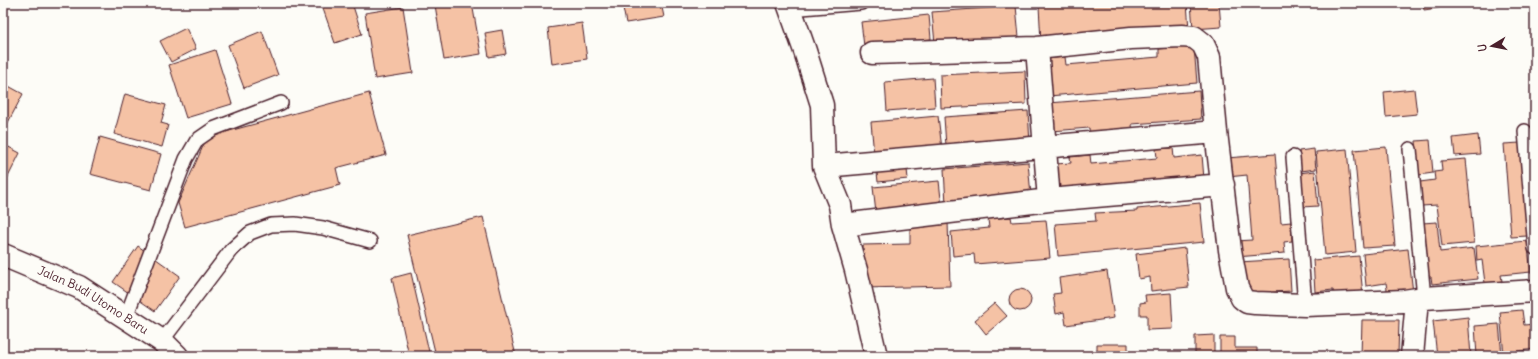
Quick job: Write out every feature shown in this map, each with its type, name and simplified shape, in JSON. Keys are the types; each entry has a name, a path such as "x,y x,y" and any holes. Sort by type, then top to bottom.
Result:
{"street":[{"path":"789,6 822,105 824,166 840,205 876,356"},
{"path":"872,53 1037,48 1131,38 1194,37 1203,44 1209,57 1230,250 1238,288 1242,298 1247,302 1305,305 1404,301 1535,291"},
{"path":"1037,48 1049,200"},
{"path":"824,166 1216,132"},
{"path":"844,225 1049,200 1223,185"},
{"name":"Jalan Budi Utomo Baru","path":"3,255 79,288 126,317 170,349"},
{"path":"1412,356 1421,299"}],"lane":[{"path":"789,6 861,3"},
{"path":"126,317 186,159 197,140 213,129 281,103"},
{"path":"1525,131 1535,248"},
{"path":"1410,149 1421,299"},
{"path":"1293,157 1305,305"},
{"path":"170,349 231,250 250,233 271,225 295,224 323,228 370,241"}],"building":[{"path":"321,3 352,3 362,34 335,43"},
{"path":"449,3 472,3 481,54 444,60 435,5"},
{"path":"622,3 661,3 664,17 626,23"},
{"path":"1077,3 1187,3 1189,29 1080,32 1058,34 1059,40 1041,42 1039,6"},
{"path":"1191,3 1219,3 1221,27 1193,29"},
{"path":"1423,3 1449,3 1450,6 1424,10"},
{"path":"1016,6 1019,37 935,44 932,12"},
{"path":"403,7 413,73 375,79 365,13"},
{"path":"929,15 931,39 864,46 861,22"},
{"path":"582,23 587,59 552,64 548,28"},
{"path":"186,28 196,49 171,62 160,41"},
{"path":"502,30 506,54 489,57 485,33"},
{"path":"262,31 278,75 244,88 228,45"},
{"path":"1194,46 1197,83 1049,96 1046,59 1065,57 1066,65 1159,57 1159,49"},
{"path":"215,50 232,104 186,118 169,65"},
{"path":"1025,71 1026,104 941,108 940,75"},
{"path":"933,78 935,107 887,111 885,82"},
{"path":"3,83 23,94 3,132"},
{"path":"1414,89 1417,114 1386,117 1384,92"},
{"path":"1199,91 1201,119 1132,124 1133,135 1090,138 1089,128 1052,131 1049,103"},
{"path":"369,93 386,155 336,168 340,185 185,227 178,203 207,137"},
{"path":"125,94 166,105 161,123 168,125 162,147 114,134"},
{"path":"1028,111 1030,143 946,146 944,117"},
{"path":"938,116 942,149 874,155 871,122"},
{"path":"1478,135 1480,154 1455,156 1453,138"},
{"path":"100,137 161,154 151,190 90,174"},
{"path":"1430,140 1433,173 1419,175 1416,141"},
{"path":"1520,143 1527,236 1511,237 1504,144"},
{"path":"3,144 20,153 3,187"},
{"path":"1386,147 1395,246 1363,248 1354,150"},
{"path":"1173,148 1174,158 1202,155 1204,179 1056,193 1054,164 1071,163 1070,157 1090,155 1091,164 1157,158 1156,149"},
{"path":"1314,149 1316,169 1301,171 1299,151"},
{"path":"1347,149 1356,252 1325,255 1316,152"},
{"path":"1275,154 1281,223 1291,222 1292,241 1284,242 1285,253 1236,257 1235,241 1252,240 1247,175 1228,177 1227,158"},
{"path":"1466,159 1474,243 1442,246 1437,205 1422,206 1420,182 1435,180 1434,172 1442,171 1441,161"},
{"path":"906,160 908,179 878,182 876,163"},
{"path":"1028,162 1031,196 946,204 944,169"},
{"path":"1315,171 1318,206 1302,207 1299,173"},
{"path":"939,181 942,208 876,213 873,187"},
{"path":"1200,203 1204,242 1058,256 1055,224 1096,221 1095,213 1137,211 1137,209"},
{"path":"483,217 516,356 436,356 407,235"},
{"path":"1011,217 1012,222 1046,220 1050,258 975,264 974,254 953,256 951,232 989,228 988,219"},
{"path":"948,222 950,286 864,288 863,245 910,244 910,223"},
{"path":"1437,222 1440,252 1474,248 1478,279 1432,284 1431,277 1428,277 1422,223"},
{"path":"1527,241 1531,272 1501,275 1502,281 1485,283 1482,260 1477,261 1476,246"},
{"path":"138,246 180,276 155,311 113,282"},
{"path":"1185,248 1189,287 1151,291 1150,277 1139,279 1136,254"},
{"path":"1408,249 1413,293 1388,296 1386,283 1366,286 1363,254"},
{"path":"1359,256 1363,295 1334,297 1333,290 1315,292 1313,260"},
{"path":"1289,259 1291,291 1242,294 1239,262"},
{"path":"1107,271 1114,318 1066,325 1064,312 1056,314 1053,294 1061,293 1059,278"},
{"path":"411,273 430,356 409,356 392,278"},
{"path":"1016,289 1024,289 1031,296 1031,304 1024,311 1016,311 1009,304 1009,296"},
{"path":"1171,293 1173,329 1147,330 1147,315 1140,315 1140,303 1146,302 1145,295"},
{"path":"995,303 1007,316 986,334 975,320"},
{"path":"1522,310 1524,325 1535,324 1535,349 1512,352 1513,356 1504,356 1500,312"},
{"path":"1468,317 1471,356 1437,356 1433,321"},
{"path":"1362,320 1399,320 1398,356 1361,356"},
{"path":"1499,324 1502,356 1477,356 1475,326"},
{"path":"1214,335 1214,354 1195,355 1195,336"},
{"path":"1220,337 1235,337 1235,348 1257,348 1257,356 1220,356"},
{"path":"1097,344 1128,344 1128,356 1097,356"}]}
